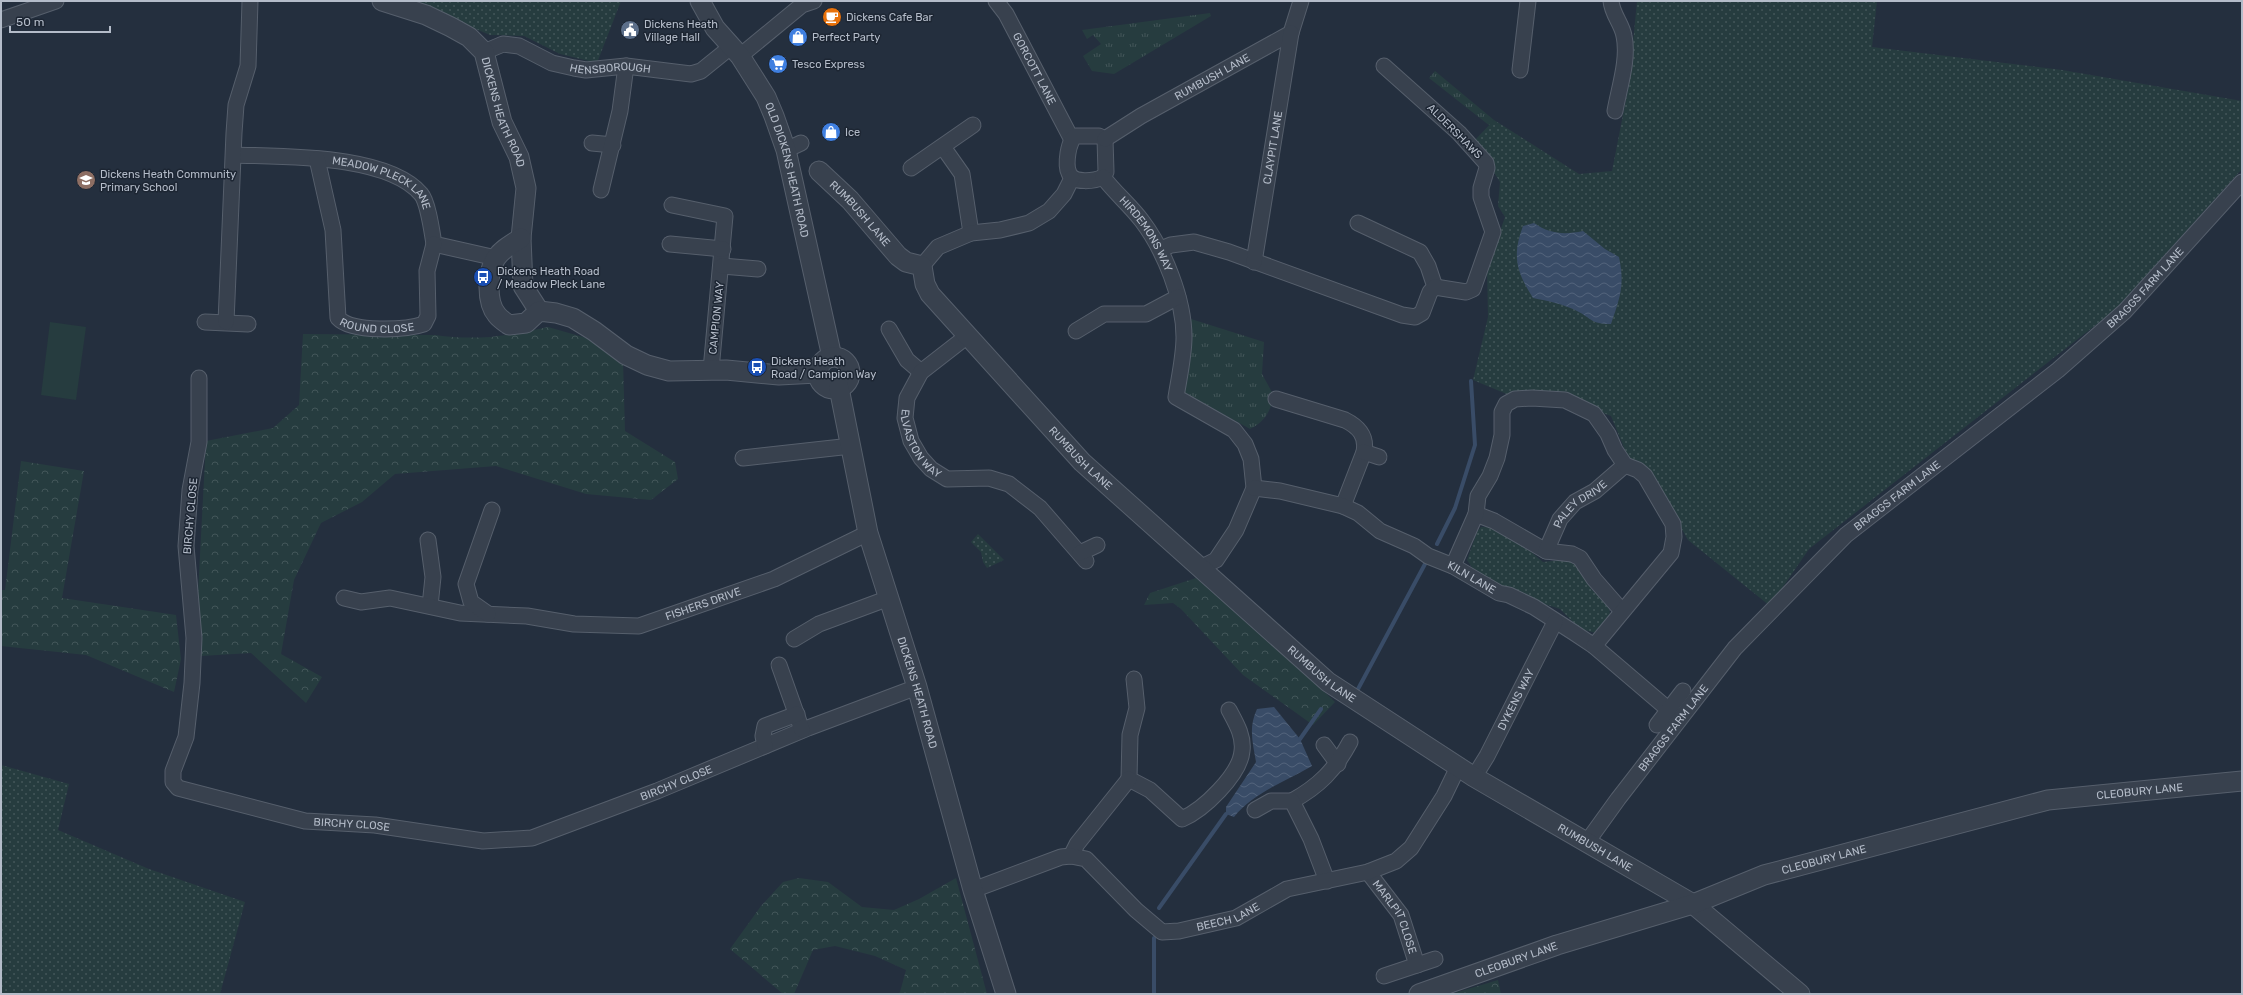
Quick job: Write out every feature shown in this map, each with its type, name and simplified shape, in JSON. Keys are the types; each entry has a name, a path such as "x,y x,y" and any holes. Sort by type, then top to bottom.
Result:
{"street":[{"path":"1,20 56,1"},
{"path":"226,322 236,105 248,66 250,1"},
{"name":"DICKENS HEATH ROAD","path":"382,1 426,15 451,27 469,37 484,52 502,122 519,157 526,188 520,238 523,286 539,311"},
{"name":"OLD DICKENS HEATH ROAD","path":"700,1 715,28 736,51 766,97 793,146 832,357"},
{"name":"HENSBOROUGH","path":"484,52 503,44 519,46 552,63 586,70 626,66 691,74 701,71 736,51 802,5 814,1"},
{"path":"1291,32 1300,1"},
{"path":"1520,70 1528,1"},
{"path":"1611,1 1611,7 1624,36 1625,55 1616,111"},
{"name":"GORCOTT LANE","path":"1002,2 1071,138"},
{"name":"RUMBUSH LANE","path":"1105,138 1148,112 1291,32"},
{"name":"CLAYPIT LANE","path":"1254,262 1291,32"},
{"path":"601,190 620,111 626,66"},
{"name":"ALDERSHAWS","path":"1384,66 1459,133 1486,163 1487,168 1481,188 1481,197 1493,232 1473,289 1466,292 1435,287"},
{"path":"911,168 973,125"},
{"path":"1076,136 1105,138 1106,172 1103,177 1097,180 1078,180 1072,178 1068,173 1068,145 1071,138 1076,136"},
{"path":"592,142 613,145"},
{"path":"943,147 962,174 970,233"},
{"name":"MEADOW PLECK LANE","path":"234,155 317,159 352,163 386,172 405,181 422,195 434,244"},
{"name":"ROUND CLOSE","path":"317,159 333,230 338,318 343,323 353,326 391,328 416,327 424,324 428,316 427,271 434,244"},
{"name":"RUMBUSH LANE","path":"819,171 850,200 898,256 906,262 922,266 925,284 930,294 966,337 1082,462 1328,682 1474,777 1693,904 1800,994"},
{"name":"HIRDEMONS WAY","path":"1103,177 1141,219 1161,249 1178,297 1183,319 1184,338 1176,397 1177,406 1234,430 1245,444 1251,458 1254,488 1236,530 1216,560 1200,568"},
{"path":"922,266 938,247 970,233 1000,230 1029,223 1049,211 1064,194 1072,178"},
{"name":"BRAGGS FARM LANE","path":"1587,842 1618,799 1735,648 1846,536 2058,370 2125,312 2242,182"},
{"name":"CAMPION WAY","path":"672,205 725,216 722,266 711,370"},
{"path":"1161,249 1171,245 1194,242 1402,315 1415,316 1422,313 1430,292 1435,287 1428,266 1420,252 1358,223"},
{"path":"520,238 506,247 496,258 489,280 490,299 496,315 509,325 526,323 539,311 556,313 573,318 594,330 626,355 647,365 669,371 711,370 779,375 817,373"},
{"path":"434,244 496,258"},
{"path":"670,244 722,249"},
{"name":"CAMPION WAY","path":"722,266 758,269"},
{"path":"1076,331 1104,314 1146,314 1178,297"},
{"path":"205,322 248,324"},
{"path":"889,329 907,360 921,372"},
{"name":"ELVASTON WAY","path":"966,337 921,372 907,398 905,418 911,441 921,458 931,470 947,479 990,478 1009,484 1040,508 1083,557 1097,545"},
{"path":"832,357 837,357 846,362 850,372 847,382 839,388 834,389 824,386 817,373 823,360 832,357"},
{"name":"BIRCHY CLOSE","path":"199,378 199,442 190,490 186,546 194,638 192,683 186,737 172,771 173,782 178,788 305,821 375,825 483,841 532,838 657,791 802,730 917,687"},
{"name":"DICKENS HEATH ROAD","path":"839,388 868,533 917,687 973,890 1006,994"},
{"path":"1453,566 1476,514 1478,496 1490,476 1497,458 1502,435 1502,412 1506,404 1514,399 1532,398 1565,400 1594,414 1608,434 1615,450 1625,465 1638,470 1645,476 1673,524 1674,537 1671,553 1654,576 1622,610 1594,646"},
{"path":"1276,399 1345,420 1354,425 1363,434 1366,444 1364,452 1343,506"},
{"path":"743,458 851,446"},
{"path":"1364,452 1379,457"},
{"name":"PALEY DRIVE","path":"1546,551 1560,519 1575,502 1595,491 1625,465"},
{"name":"KILN LANE","path":"1254,488 1280,491 1343,506 1358,513 1380,531 1428,556 1453,566 1499,593 1509,594 1534,607 1594,646 1669,710"},
{"path":"488,614 471,602 466,584 492,510"},
{"path":"1476,514 1494,521 1546,551 1572,554 1580,558 1594,579 1622,610"},
{"name":"FISHERS DRIVE","path":"344,598 361,602 390,598 460,613 527,616 574,624 639,626 774,579 868,533"},
{"path":"428,540 433,577 430,606"},
{"path":"794,640 819,624 889,598"},
{"name":"DYKENS WAY","path":"1474,777 1487,756 1555,622"},
{"path":"779,665 798,714 802,730"},
{"path":"973,890 1061,857 1070,856 1077,844 1129,779 1130,735 1137,708 1134,679"},
{"path":"1657,725 1683,691"},
{"path":"1129,779 1150,790 1182,819 1192,815 1223,787 1233,774 1242,752 1240,733 1229,710"},
{"path":"765,746 763,731 765,726 798,714"},
{"path":"1255,810 1271,801 1292,801 1313,789 1338,764 1350,742"},
{"path":"1324,745 1338,764"},
{"name":"BEECH LANE","path":"1070,856 1086,859 1156,928 1179,931 1236,918 1287,889 1368,872 1396,861 1411,848 1444,796 1458,767"},
{"name":"CLEOBURY LANE","path":"1419,994 1557,945 1693,904 1764,875 2048,800 2242,781"},
{"path":"1292,801 1312,839 1327,881"},
{"name":"MARLPIT CLOSE","path":"1368,872 1401,915 1417,965"},
{"name":"MARLPIT CLOSE","path":"1384,976 1436,959"}],"green space":[{"path":"408,1 621,1 597,63 560,54 524,36 490,35"},
{"path":"1637,1 1877,1 1872,47 2062,70 2242,101 2242,169 2115,310 1809,549 1770,606 1688,540 1654,480 1627,455 1611,416 1575,403 1521,400 1473,380 1488,317 1487,269 1505,217 1498,206 1500,182 1474,141 1494,120 1579,174 1612,171 1629,84"},
{"path":"1210,13 1211,16 1114,74 1092,71 1083,56 1101,44 1093,35 1087,39 1082,30"},
{"path":"1435,71 1494,120 1490,126 1429,78"},
{"path":"1191,319 1264,342 1262,374 1273,394 1269,411 1259,423 1250,429 1180,390"},
{"path":"50,322 86,327 76,400 41,395"},
{"path":"548,327 590,339 623,360 625,431 675,462 678,479 651,500 586,494 496,466 395,474 362,502 321,523 294,580 281,654 322,677 306,703 251,653 201,656 197,612 206,441 273,428 299,405 303,334 435,335 465,338 492,337"},
{"path":"21,461 84,471 62,598 176,615 181,659 174,692 86,655 1,646 1,590 5,590"},
{"path":"1481,527 1490,527 1507,534 1543,562 1570,559 1581,566 1591,589 1609,606 1610,615 1596,633 1580,629 1560,609 1498,589 1473,569 1467,560 1477,532"},
{"path":"978,534 1004,560 987,568 983,562 981,552 971,542"},
{"path":"1196,578 1270,639 1335,702 1313,725 1243,675 1181,609 1173,603 1144,605 1150,593"},
{"path":"1,765 69,784 58,830 149,869 245,902 220,994 1,994"},
{"path":"799,878 828,882 862,907 894,910 919,899 956,878 987,994 898,994 900,992 906,970 875,956 835,946 813,950 794,994 783,994 730,949 761,906 783,882"},
{"path":"1498,980 1501,994 1451,994"}],"water":[{"path":"1534,223 1540,227 1557,233 1583,231 1605,249 1619,257 1622,276 1621,291 1611,324 1595,322 1566,306 1533,298 1519,271 1517,255 1523,226"},
{"path":"1274,707 1300,739 1312,766 1260,794 1242,808 1234,817 1226,814 1226,807 1256,762 1252,729 1254,716 1257,709"}],"waterway":[{"path":"1437,544 1455,508 1475,445 1471,381"},
{"path":"1358,689 1425,564"},
{"path":"1300,739 1321,709"},
{"path":"1159,908 1226,814"},
{"path":"1154,938 1154,994"}],"place":[{"name":"Dickens Cafe Bar","path":"832,17"},
{"name":"Dickens Heath Village Hall","path":"630,30"},
{"name":"Perfect Party","path":"798,37"},
{"name":"Tesco Express","path":"778,64"},
{"name":"Ice","path":"831,132"},
{"name":"Dickens Heath Community Primary School","path":"86,180"},
{"name":"Dickens Heath Road / Meadow Pleck Lane","path":"483,277"},
{"name":"Dickens Heath Road / Campion Way","path":"757,367"}]}
